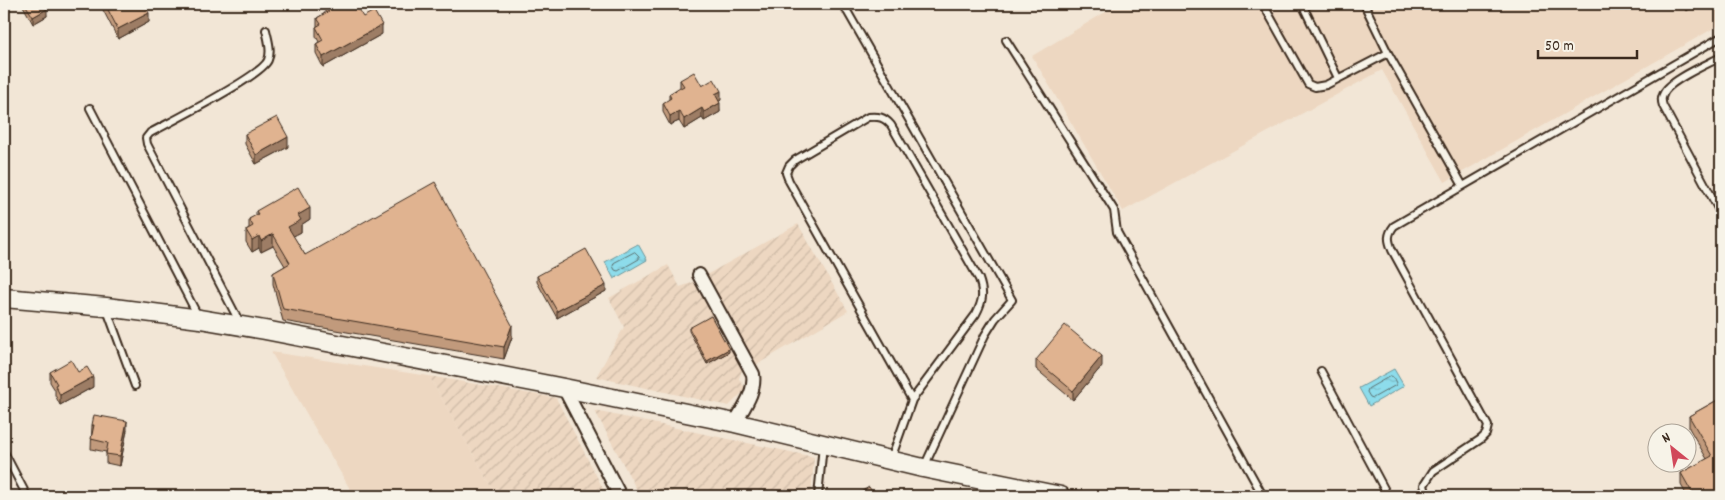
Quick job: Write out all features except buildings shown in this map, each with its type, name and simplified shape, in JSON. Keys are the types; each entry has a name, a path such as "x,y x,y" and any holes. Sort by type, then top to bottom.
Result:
{"main road":[{"path":"4,298 106,307 242,326 735,423 924,468 1062,496"}],"street":[{"path":"699,275 753,374 752,393 735,423"},
{"path":"564,388 620,496"}],"lane":[{"path":"843,4 1012,300 1000,313 985,335 924,468"},
{"path":"1263,4 1308,84 1316,87 1326,85 1388,52"},
{"path":"1302,4 1338,78"},
{"path":"1364,4 1388,52 1463,186"},
{"path":"242,326 147,144 146,138 150,132 266,66 270,58 266,30"},
{"path":"1427,496 1424,485 1433,471 1481,440 1486,434 1488,426 1392,250 1388,240 1389,233 1394,226 1721,38"},
{"path":"1006,40 1114,210 1117,232 1263,496"},
{"path":"1721,57 1670,85 1662,95 1662,101 1721,214"},
{"path":"90,108 200,319"},
{"path":"890,460 912,400 976,314 982,303 983,291 979,279 891,125 885,119 877,116 868,117 795,160 789,166 786,173 831,258 912,400"},
{"path":"106,307 135,386"},
{"path":"1320,371 1388,496"},
{"path":"818,496 823,444"},
{"path":"4,452 27,496"}],"shaded area":[{"path":"1119,4 1721,4 1721,24 1445,182 1382,70 1123,211 1032,56"},
{"path":"798,224 848,311 756,365 706,275"},
{"path":"668,265 680,287 694,282 742,370 739,379 746,389 729,406 596,377 624,327 609,298"},
{"path":"271,352 429,376 497,496 354,496"},
{"path":"429,376 556,398 607,496 497,496"},
{"path":"595,411 814,457 811,496 640,496"}],"water":[{"path":"638,244 647,260 614,279 605,262"},
{"path":"1394,369 1404,386 1369,406 1359,388"}]}
